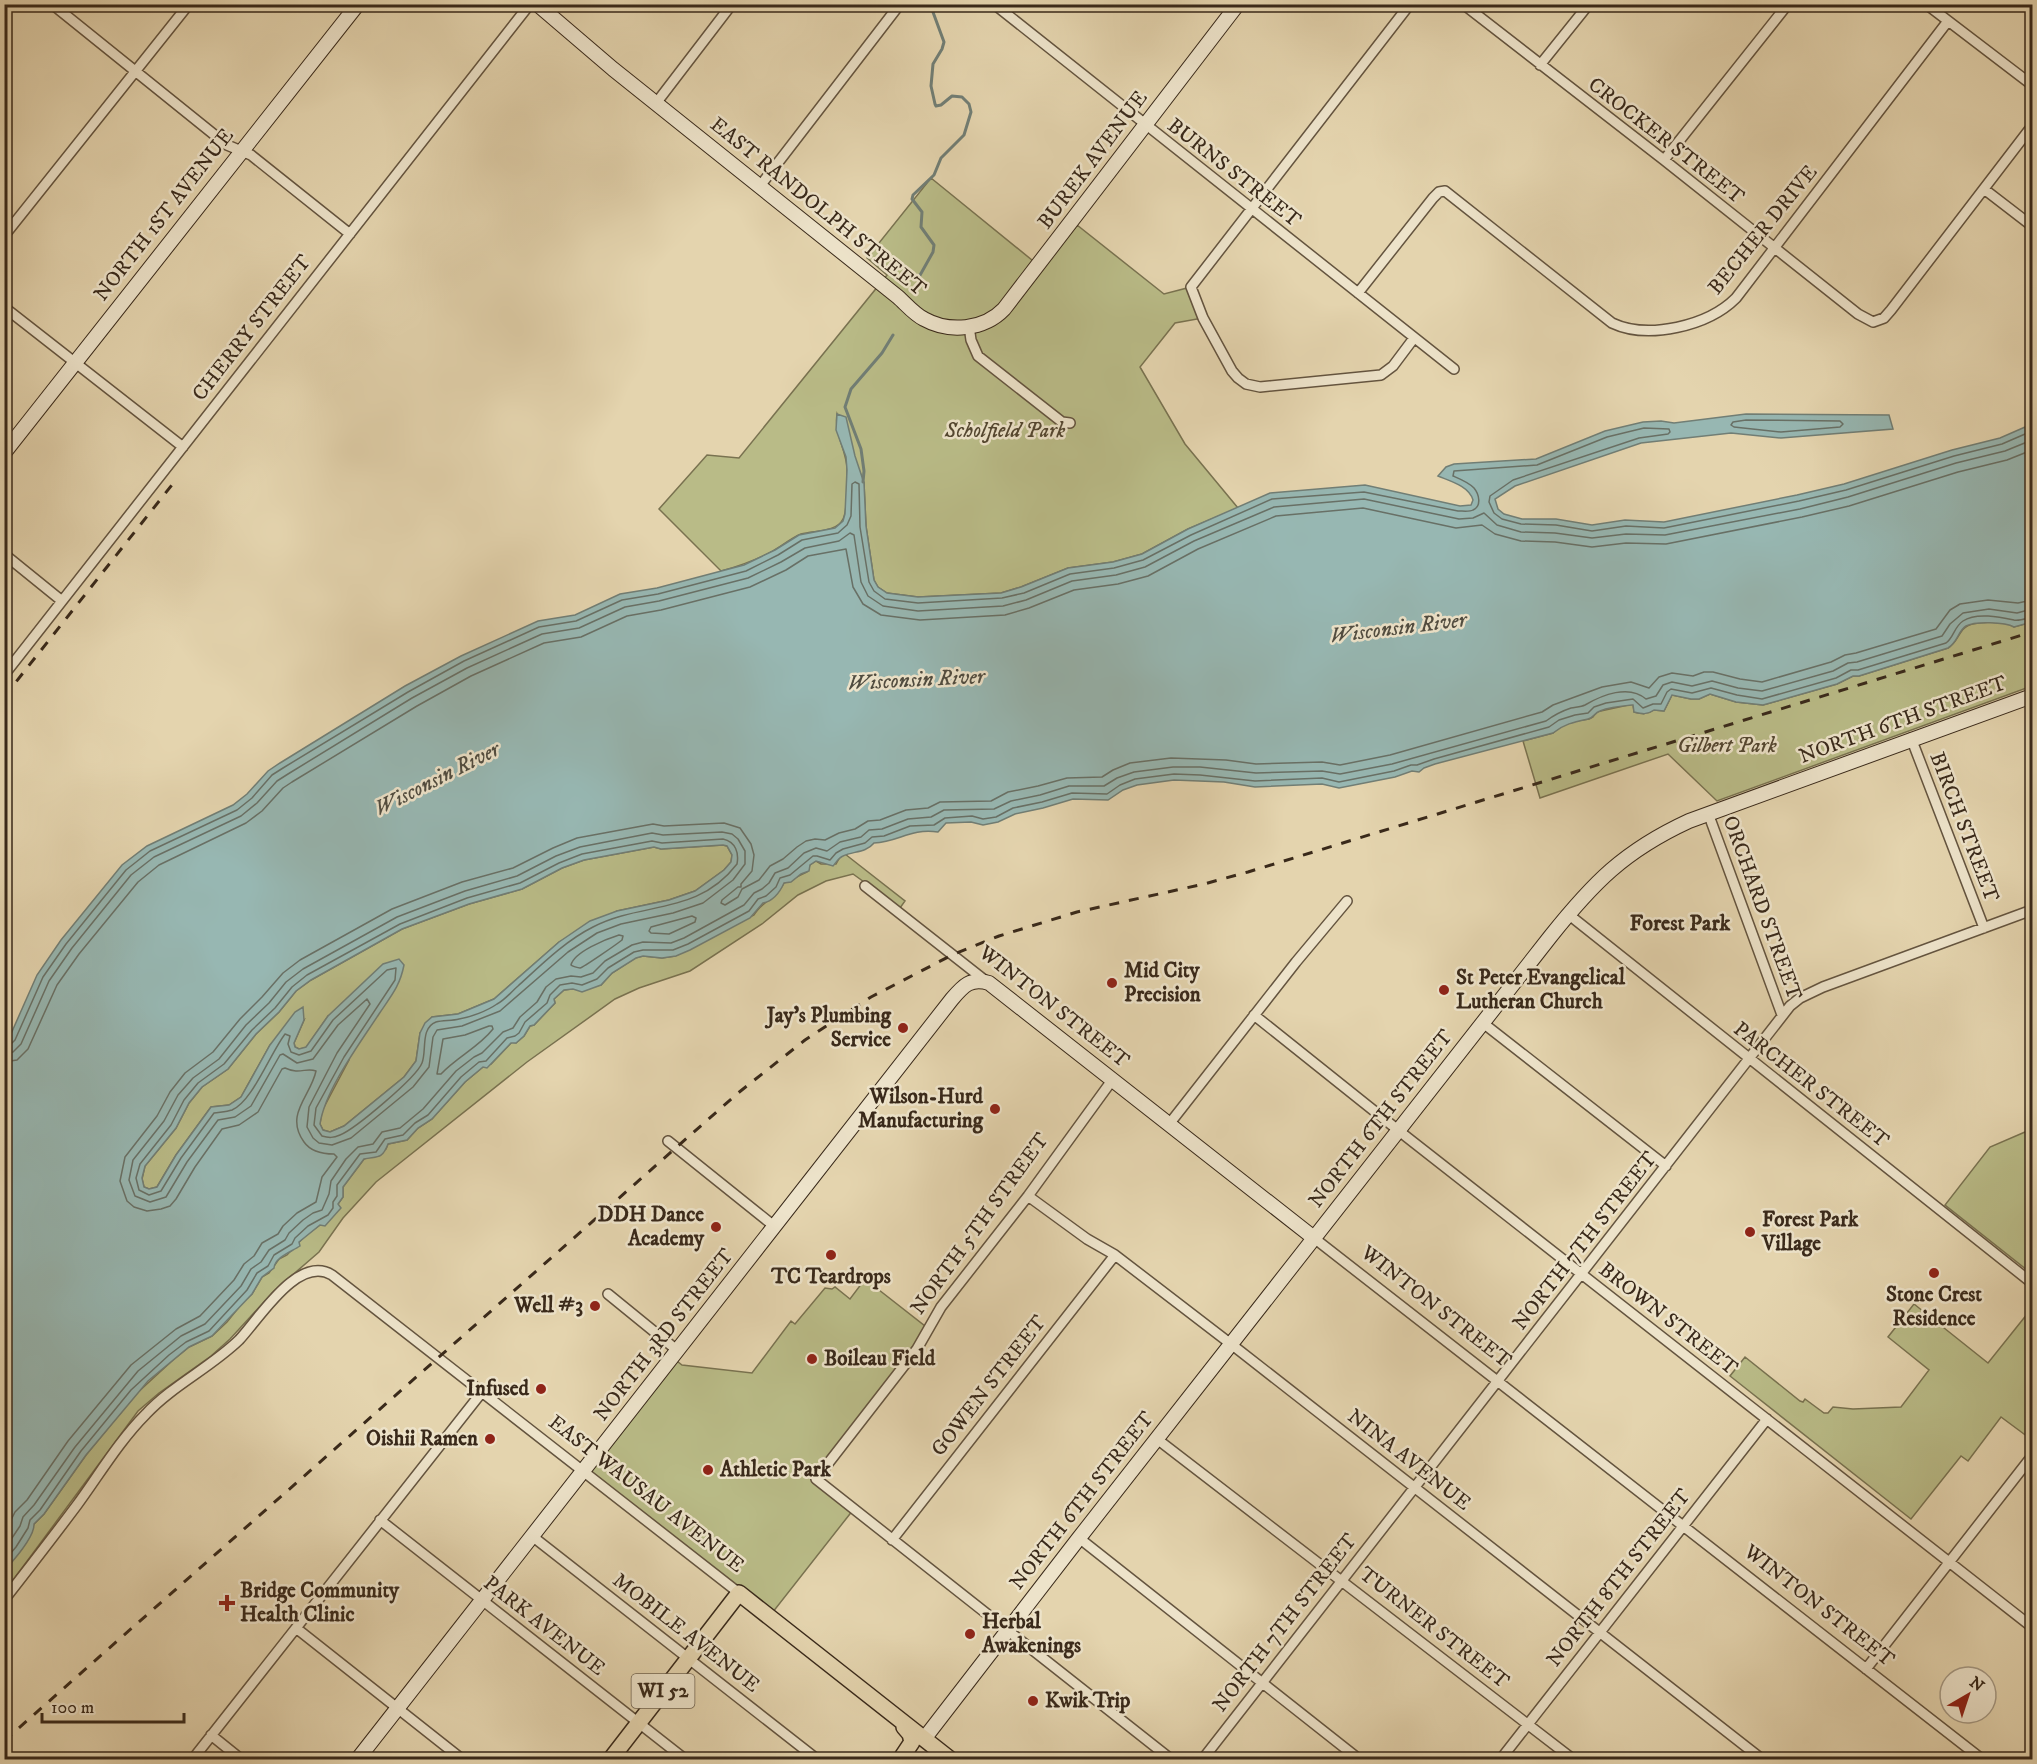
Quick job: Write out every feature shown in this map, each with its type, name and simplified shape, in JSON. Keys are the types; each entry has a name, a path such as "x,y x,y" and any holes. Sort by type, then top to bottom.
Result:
{"main road":[{"name":"WI 52","path":"610,1760 739,1593"},
{"name":"EAST WAUSAU AVENUE","path":"739,1593 951,1760"},
{"path":"716,1623 733,1607 747,1606 808,1653 837,1671"},
{"path":"884,1708 912,1737 910,1745 900,1760"},
{"name":"NORTH 6TH STREET","path":"908,1760 924,1739"}],"street":[{"path":"52,4 227,145 251,155 350,234"},
{"path":"4,236 189,4"},
{"name":"NORTH 1ST AVENUE","path":"4,453 358,4"},
{"name":"CHERRY STREET","path":"4,675 530,4"},
{"name":"EAST RANDOLPH STREET","path":"537,4 922,319 950,328 969,326"},
{"path":"657,102 732,4"},
{"path":"760,186 900,4"},
{"name":"BURNS STREET","path":"994,4 1454,369"},
{"name":"BUREK AVENUE","path":"969,326 989,321 1004,309 1238,4"},
{"path":"1410,4 1191,286 1203,318 1232,370 1246,384 1260,387 1381,375 1393,366 1414,338"},
{"name":"CROCKER STREET","path":"1463,4 1868,321 1878,322 1891,310 1984,189"},
{"path":"1540,65 1589,4"},
{"path":"1664,160 1788,4"},
{"path":"1926,4 2032,85"},
{"name":"BECHER DRIVE","path":"1358,293 1439,192 1445,191 1612,323 1641,332 1668,329 1700,320 1728,306 1736,298 1948,21"},
{"path":"2032,126 1984,189 2032,226"},
{"path":"4,307 183,447"},
{"path":"969,326 971,340 978,356 1062,422 1070,423"},
{"path":"4,554 62,601"},
{"name":"NORTH 6TH STREET","path":"924,1739 1156,1439 1587,892 1627,856 1659,836 1708,813 2032,696"},
{"name":"BIRCH STREET","path":"1911,738 1984,928"},
{"name":"ORCHARD STREET","path":"1708,813 1782,1015"},
{"name":"WINTON STREET","path":"865,886 1983,1760"},
{"path":"1170,1124 1254,1015 1347,901"},
{"name":"NORTH 7TH STREET","path":"1202,1760 1583,1274 1782,1015 1800,998 1811,992 2032,910"},
{"name":"PARCHER STREET","path":"1568,914 2032,1283"},
{"name":"NORTH 3RD STREET","path":"357,1760 961,988 973,981 989,983"},
{"name":"BROWN STREET","path":"1254,1015 2032,1627"},
{"path":"1483,1023 1666,1166"},
{"name":"NORTH 5TH STREET","path":"892,1540 816,1479 917,1349 941,1307 1028,1196 1113,1079"},
{"path":"668,1141 774,1226"},
{"name":"NINA AVENUE","path":"1028,1196 1087,1239 1114,1255 1231,1344 1763,1760"},
{"name":"GOWEN STREET","path":"892,1540 1114,1255"},
{"name":"EAST WAUSAU AVENUE","path":"4,1600 146,1413 239,1340 290,1282 303,1274 322,1270 333,1275 739,1593"},
{"path":"608,1294 678,1351"},
{"path":"192,1760 482,1392"},
{"name":"NORTH 8TH STREET","path":"1500,1760 1767,1419"},
{"name":"TURNER STREET","path":"1156,1439 1574,1760"},
{"path":"1866,1669 2032,1456"},
{"name":"PARK AVENUE","path":"380,1520 686,1760"},
{"name":"MOBILE AVENUE","path":"532,1536 818,1760"},
{"path":"1079,1538 1360,1760"},
{"path":"892,1540 1172,1760"},
{"path":"296,1628 463,1760"},
{"path":"211,1735 242,1760"}],"green space":[{"name":"Scholfield Park","path":"931,178 1043,269 1077,225 1164,294 1191,287 1203,318 1175,323 1140,367 1185,444 1238,508 1188,529 1142,554 1113,562 1068,568 1001,593 918,597 887,593 878,587 874,580 866,526 864,483 837,414 837,428 847,468 847,487 845,515 840,524 835,527 801,534 773,551 721,571 659,509 707,455 739,458 887,275 867,258"},
{"name":"Gilbert Park","path":"1990,622 2010,624 2014,627 2032,622 2032,686 1717,801 1668,754 1540,798 1523,741 1553,733 1561,726 1576,721 1589,719 1596,712 1633,704 1634,712 1637,713 1664,711 1672,695 1699,699 1710,694 1736,702 1763,705 1948,648 1967,626"},
{"path":"727,846 732,855 731,862 724,870 695,891 669,900 617,911 559,942 494,999 458,1014 432,1017 420,1033 416,1061 404,1077 344,1126 330,1132 323,1130 320,1124 322,1111 349,1060 328,1016 306,1048 295,1047 294,1043 304,1020 270,1045 241,1097 229,1105 211,1107 176,1155 157,1187 149,1189 144,1187 142,1179 145,1166 176,1128 189,1103 202,1087 228,1069 256,1034 279,1012 296,991 311,980 402,929 469,904 522,889 562,868 584,860 654,847 661,849"},
{"path":"845,854 905,901 900,908 853,874 826,881 798,895 762,924 690,971 639,988 615,999 527,1062 376,1182 343,1218 319,1252 274,1291 230,1339 138,1411 5,1591 5,1570 21,1550 34,1524 136,1394 189,1347 212,1336 227,1322 252,1294 262,1277 269,1273 279,1259 287,1255 305,1236 320,1225 338,1204 343,1197 343,1187 364,1159 386,1149 388,1144 407,1140 418,1128 432,1119 465,1082 483,1067 491,1064 512,1042 516,1043 524,1036 530,1026 534,1025 555,1003 554,999 564,990 601,985 612,973 635,958 675,956 754,915 784,883 807,872 810,865 816,861 821,864 836,864"},
{"path":"2032,1129 2032,1274 1945,1205 1990,1147"},
{"path":"865,1279 930,1330 814,1479 853,1510 769,1617 584,1473 673,1358 682,1365 752,1373 791,1321 795,1324 825,1288 835,1287 850,1299"},
{"path":"1914,1304 1988,1363 2032,1308 2032,1431 2028,1437 2001,1417 1968,1461 1961,1456 1911,1519 1730,1376 1745,1357 1800,1401 1803,1402 1805,1399 1824,1413 1828,1413 1833,1407 1853,1409 1901,1407 1929,1370 1888,1337"}],"water":[{"name":"Wisconsin River","path":"837,414 846,417 864,483 866,526 874,580 878,587 887,593 918,597 1001,593 1068,568 1113,562 1142,554 1188,529 1270,493 1365,485 1460,506 1471,505 1473,500 1468,491 1438,476 1446,467 1454,464 1536,459 1605,431 1643,422 1674,423 1746,414 1889,415 1893,429 1781,438 1731,433 1641,443 1515,486 1495,499 1498,509 1504,514 1522,519 1556,519 1592,525 1625,520 1664,522 1844,484 1952,450 2000,438 2032,424 2032,622 2014,627 1997,623 1970,624 1963,628 1948,648 1763,705 1736,702 1710,694 1699,699 1672,695 1664,711 1654,710 1640,713 1634,712 1633,705 1620,706 1565,725 1553,733 1435,764 1419,772 1412,771 1395,777 1339,788 1322,784 1255,787 1224,782 1174,780 1137,785 1123,790 1108,800 1073,799 983,825 971,822 946,823 938,832 912,833 874,843 867,849 841,857 833,866 816,861 810,865 809,871 791,882 784,883 776,896 763,903 750,918 690,950 676,956 636,958 612,973 601,985 582,992 573,989 564,990 554,999 555,1003 534,1025 530,1026 524,1036 516,1043 511,1043 487,1068 483,1067 465,1082 432,1119 418,1128 407,1140 388,1144 381,1155 364,1159 343,1187 343,1197 338,1204 341,1208 325,1226 320,1225 299,1242 300,1246 277,1261 274,1268 262,1277 252,1294 212,1336 189,1347 148,1381 86,1455 44,1514 34,1524 28,1542 5,1570 5,1042 10,1036 37,975 61,940 122,865 147,846 233,805 247,794 268,771 280,763 405,686 461,656 538,621 575,615 620,594 657,588 744,565 799,535 835,528 843,521 845,514 847,470 846,457 836,430","holes":["727,846 732,855 731,862 724,870 695,891 669,900 617,911 590,921 559,942 494,999 458,1014 432,1017 425,1023 420,1033 416,1061 404,1077 344,1126 330,1132 323,1130 320,1124 329,1097 344,1067 394,991 404,965 399,959 383,964 328,1016 306,1047 299,1049 294,1043 304,1020 303,1007 295,1012 270,1045 241,1097 229,1105 211,1107 176,1155 157,1187 149,1189 144,1187 142,1178 145,1166 176,1128 189,1103 202,1087 228,1069 256,1034 279,1012 296,991 311,980 402,929 469,904 522,889 562,868 584,860 654,847 661,849"]}],"waterway":[{"path":"919,277 933,252 934,245 921,227 922,212 912,199 913,195 934,175 941,158 964,135 971,112 969,104 962,97 952,96 941,105 936,106 935,104 931,86 933,64 944,42 930,4"},
{"path":"863,482 861,449 845,407 851,389 882,353 893,335"}],"railway":[{"path":"4,697 175,481"},
{"path":"4,1741 738,1093 805,1040 871,997 952,955 999,936 1077,912 1248,872 2032,632"}],"place":[{"name":"Mid City Precision","path":"1112,983"},
{"name":"St Peter Evangelical Lutheran Church","path":"1444,990"},
{"name":"Jay's Plumbing Service","path":"903,1028"},
{"name":"Wilson-Hurd Manufacturing","path":"995,1109"},
{"name":"DDH Dance Academy","path":"716,1227"},
{"name":"Forest Park Village","path":"1750,1232"},
{"name":"TC Teardrops","path":"831,1255"},
{"name":"Stone Crest Residence","path":"1934,1273"},
{"name":"Well #3","path":"595,1306"},
{"name":"Boileau Field","path":"812,1359"},
{"name":"Infused","path":"541,1389"},
{"name":"Oishii Ramen","path":"490,1439"},
{"name":"Athletic Park","path":"708,1470"},
{"name":"Bridge Community Health Clinic","path":"227,1603"},
{"name":"Herbal Awakenings","path":"970,1634"},
{"name":"Kwik Trip","path":"1033,1701"}],"district":[{"name":"Forest Park","path":"1680,923"}]}
